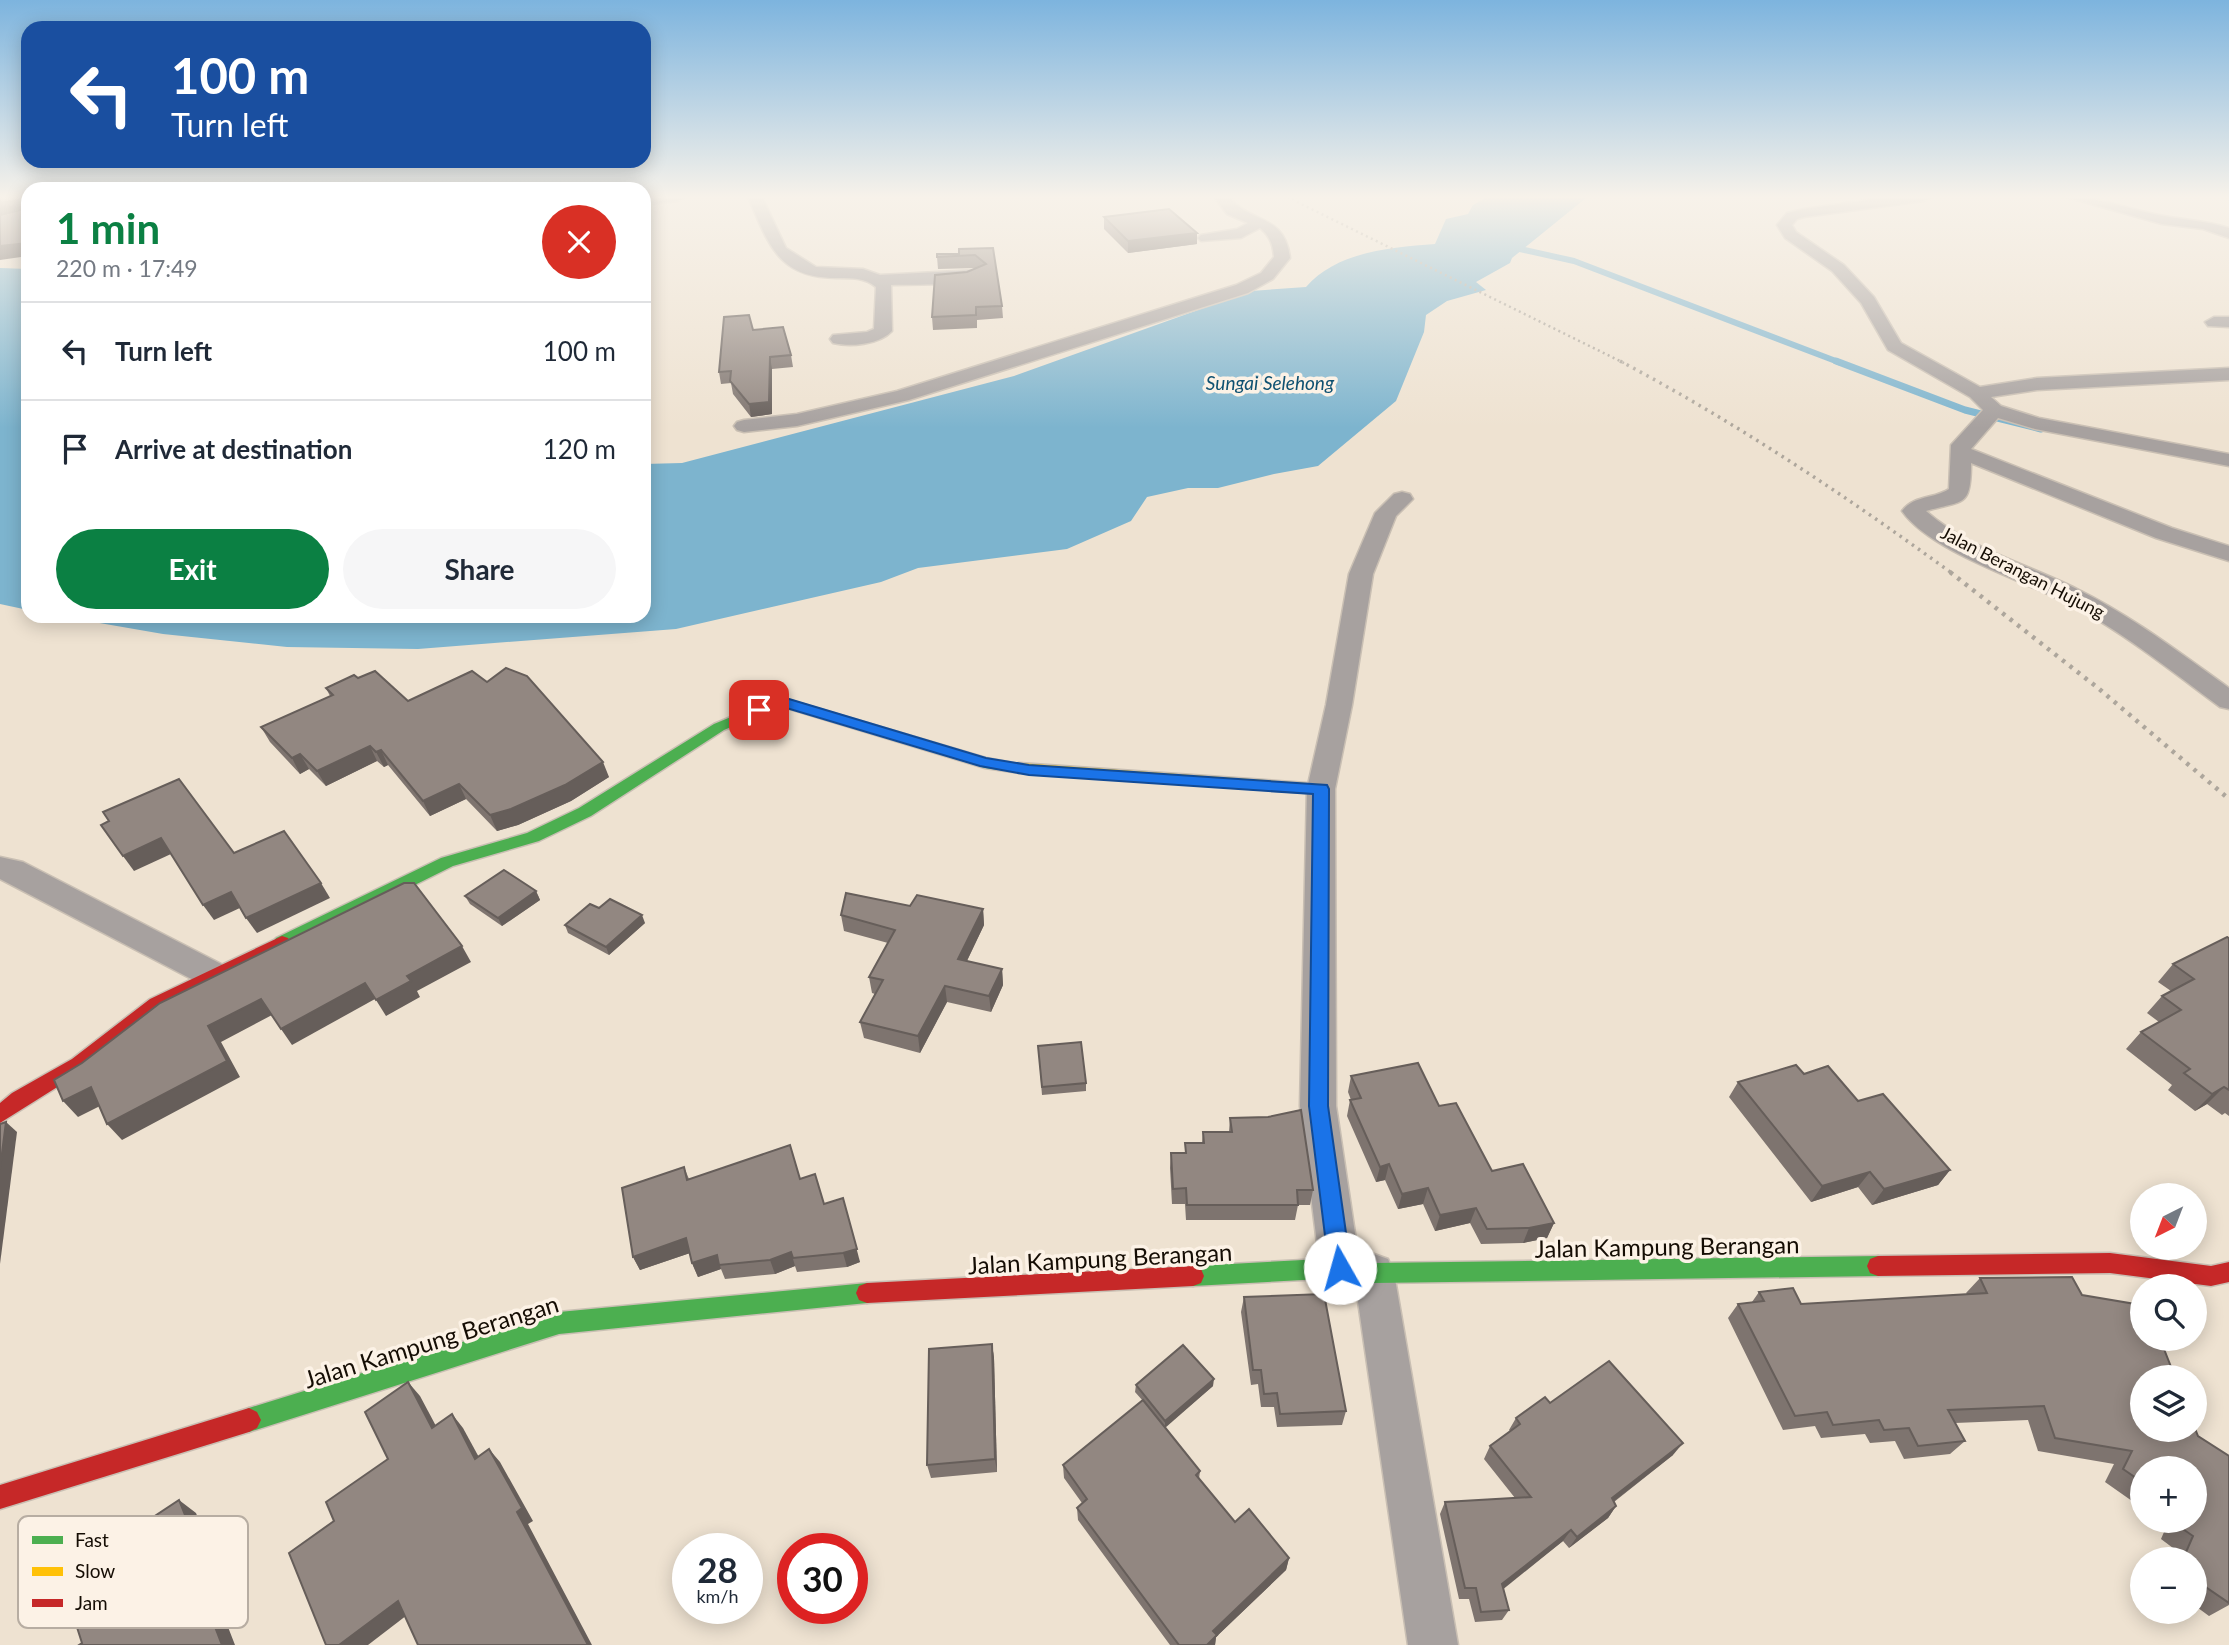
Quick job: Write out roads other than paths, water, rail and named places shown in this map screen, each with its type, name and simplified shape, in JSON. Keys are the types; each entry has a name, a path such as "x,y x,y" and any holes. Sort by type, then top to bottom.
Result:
{"street":[{"path":"839,339 870,337 883,331 884,286 878,280 862,274"},
{"path":"744,426 797,420 902,396 1242,289 1270,274"},
{"path":"1842,274 1868,302 1894,346 1908,357 1977,393 1990,414 2229,460"},
{"path":"878,280 976,275"},
{"path":"1977,393 2037,384 2229,374"},
{"path":"1990,414 1961,445 1961,452 2151,528 2229,554"},
{"name":"Jalan Berangan Hujung","path":"1961,452 1960,491 1947,500 1914,508 1913,511 1919,517 1959,542 2116,620 2229,701"},
{"path":"1402,499 1386,513 1361,574 1339,705 1321,789 1318,1106 1357,1270 1433,1645"},
{"path":"0,1115 19,1099 79,1064 156,1004 447,862 533,837 585,812 719,727 779,701 985,762 1029,770 1321,789"},
{"path":"0,868 12,870 213,975"},
{"name":"Jalan Kampung Berangan","path":"0,1497 559,1323 863,1293 1357,1270 2110,1263 2211,1276 2229,1272"}],"water":[{"path":"0,274 21,274 21,608 0,604"},
{"name":"Sungai Selehong","path":"1491,274 1476,282 1486,290 1447,301 1426,315 1424,332 1396,401 1318,466 1218,488 1188,488 1147,497 1131,521 1067,549 918,568 881,582 676,629 418,649 287,647 163,634 99,623 651,623 651,464 682,463 1014,376 1251,291 1306,287 1318,275"}],"waterway":[{"path":"1607,274 1841,363"},
{"path":"1836,361 1965,410 2041,429"}],"railway":[{"path":"1443,274 1621,361"},
{"path":"1621,361 1706,409 1790,462 1953,574"},
{"path":"1950,572 2098,688 2229,799"}]}
